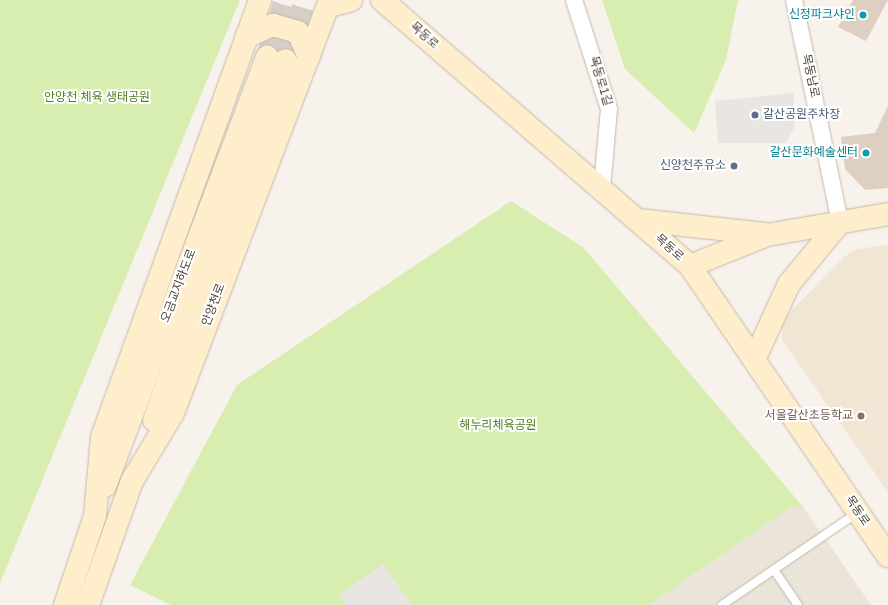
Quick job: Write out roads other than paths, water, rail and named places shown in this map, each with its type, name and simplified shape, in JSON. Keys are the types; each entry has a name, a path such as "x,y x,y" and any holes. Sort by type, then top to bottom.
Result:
{"main road":[{"path":"65,605 95,516 102,437 260,0"},
{"path":"329,3 351,0"},
{"name":"목동로","path":"382,0 602,188 690,266 888,556"},
{"name":"안양천로","path":"88,605 132,481 173,414 329,3"},
{"path":"246,37 273,25 298,32 309,57"},
{"name":"오금교지하도로","path":"95,516 139,390 276,59 132,481"},
{"path":"690,266 767,235 888,214"},
{"path":"638,220 767,235"},
{"path":"754,360 789,284 840,222"}],"street":[{"name":"목동로1길","path":"574,0 609,109 602,188"},
{"name":"목동남로","path":"794,0 840,222"}],"lane":[{"path":"722,605 858,512"},
{"path":"774,570 798,605"}],"tunnel":[{"path":"267,57 285,0"},
{"path":"286,60 305,0"}],"place":[{"name":"신정파크샤인","path":"863,15"},
{"name":"갈산공원주차장","path":"755,115"},
{"name":"갈산문화예술센터","path":"866,153"},
{"name":"신양천주유소","path":"734,166"},
{"name":"서울갈산초등학교","path":"861,416"}],"park label":[{"name":"안양천 체육 생태공원","path":"97,98"},
{"name":"해누리체육공원","path":"498,426"}]}
